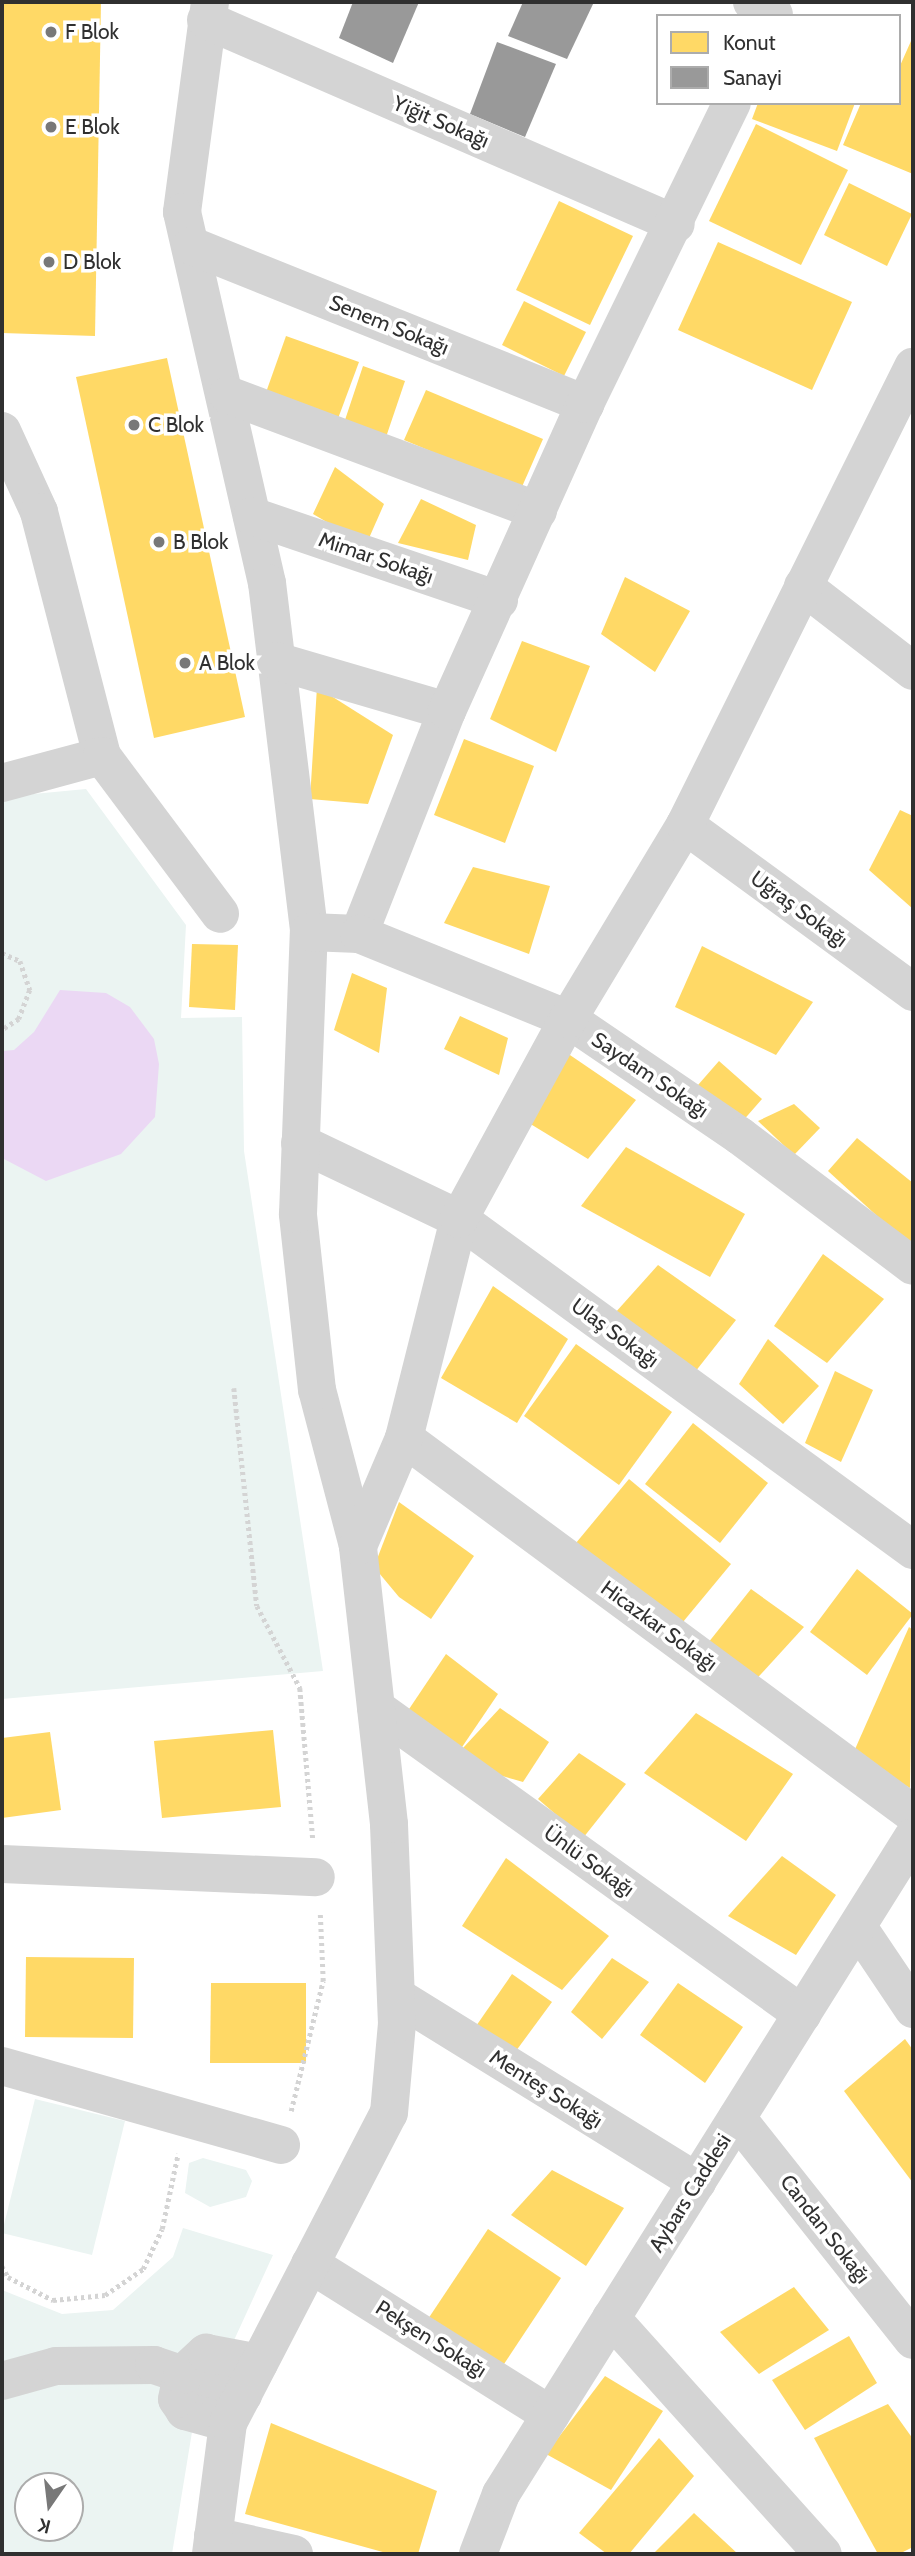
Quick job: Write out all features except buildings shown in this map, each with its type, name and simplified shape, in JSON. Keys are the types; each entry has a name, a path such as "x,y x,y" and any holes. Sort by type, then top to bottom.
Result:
{"street":[{"name":"Yiğit Sokağı","path":"208,11 676,224"},
{"path":"208,11 182,212 228,395 252,516 276,661 309,932 298,1214 317,1391 358,1546 389,1824 396,1996 389,2113 243,2394 212,2545 294,2554"},
{"path":"359,934 447,711 585,404 676,224 731,105"},
{"name":"Senem Sokağı","path":"192,246 585,404"},
{"path":"358,1546 404,1438 459,1219 568,1019 685,825 913,367"},
{"path":"228,395 538,511"},
{"path":"2,431 39,512 102,756 220,914"},
{"name":"Mimar Sokağı","path":"252,516 499,600"},
{"path":"803,586 913,671"},
{"path":"276,661 447,711"},
{"path":"2,783 102,756"},
{"name":"Uğraş Sokağı","path":"685,825 913,992"},
{"name":"Saydam Sokağı","path":"309,932 359,934 568,1019 913,1266"},
{"name":"Ulaş Sokağı","path":"300,1143 459,1219 913,1550"},
{"name":"Hicazkar Sokağı","path":"404,1438 913,1814"},
{"name":"Ünlü Sokağı","path":"376,1708 802,2014"},
{"name":"Aybars Caddesi","path":"478,2554 501,2494 913,1837"},
{"path":"2,1864 316,1877"},
{"path":"858,1927 913,2008"},
{"name":"Menteş Sokağı","path":"396,1996 697,2182"},
{"path":"2,2066 186,2114 281,2145"},
{"name":"Candan Sokağı","path":"737,2118 913,2340"},
{"name":"Pekşen Sokağı","path":"310,2264 551,2414"},
{"path":"611,2318 823,2554"},
{"path":"206,2353 243,2394 185,2411 177,2399 182,2375 206,2353"},
{"path":"2,2381 56,2366 154,2365 182,2375"}],"path":[{"path":"2,953 20,961 30,990 19,1019 2,1030"},
{"path":"234,1388 257,1606 300,1688 323,1981 281,2145"},
{"path":"2,2266 8,2277 53,2300 105,2295 143,2269 162,2229 186,2114"}],"shaded area":[{"path":"86,789 186,925 181,1018 242,1017 244,1151 323,1671 2,1699 2,797"},
{"path":"60,990 106,993 130,1007 154,1039 159,1064 155,1117 121,1154 46,1181 2,1158 2,1051 14,1050 34,1032"},
{"path":"35,2099 125,2121 92,2255 2,2233"},
{"path":"203,2158 246,2170 252,2181 246,2197 210,2207 185,2193 189,2163"},
{"path":"183,2228 273,2255 192,2432 172,2554 2,2554 2,2290 62,2314 113,2310 173,2257"}],"place":[{"name":"F Blok","path":"51,32"},
{"name":"E Blok","path":"51,127"},
{"name":"D Blok","path":"49,262"},
{"name":"C Blok","path":"134,425"},
{"name":"B Blok","path":"159,542"},
{"name":"A Blok","path":"185,663"}]}
